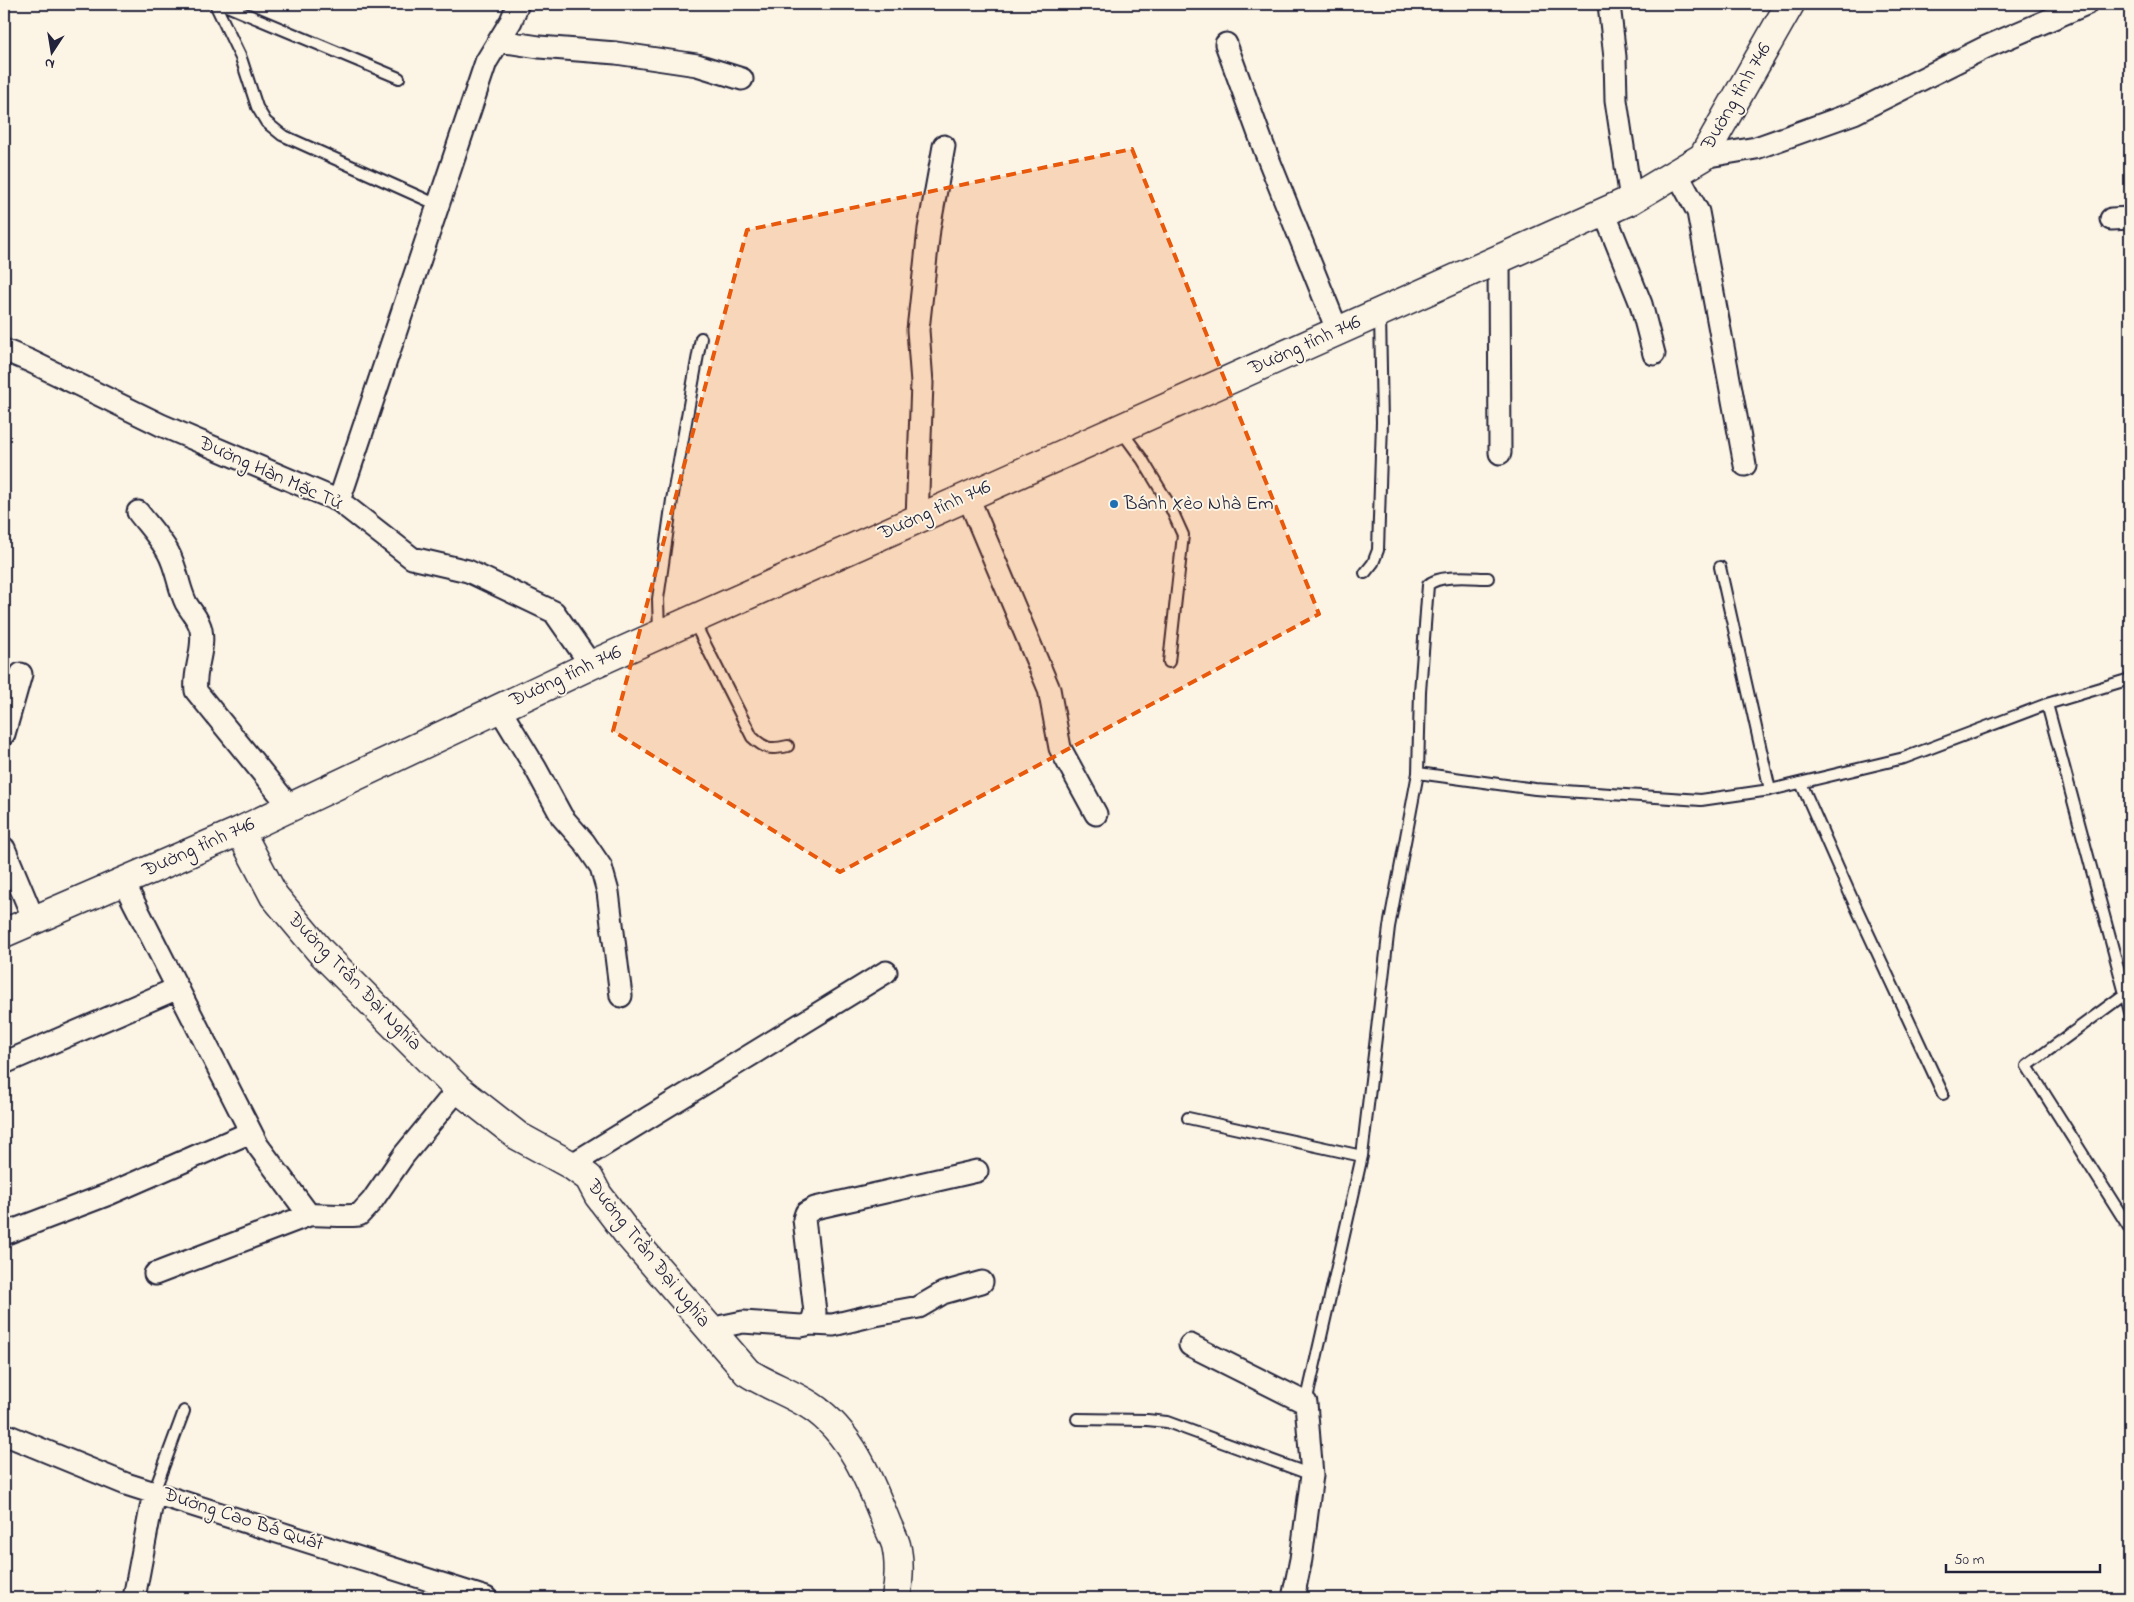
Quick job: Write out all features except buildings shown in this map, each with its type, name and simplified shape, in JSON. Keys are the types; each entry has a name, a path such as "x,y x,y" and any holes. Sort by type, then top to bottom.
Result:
{"main road":[{"name":"Đường tỉnh 746","path":"4,934 240,830 591,665 1631,200 1703,157 1790,4"},
{"name":"Đường Trần Đại Nghĩa","path":"240,830 274,896 320,951 458,1089 518,1136 572,1165 589,1178 598,1195 626,1233 747,1372 765,1384 811,1406 828,1420 853,1451 879,1500 896,1546 899,1585 896,1598"}],"street":[{"path":"1609,4 1615,57 1616,100 1631,200"},
{"path":"1703,157 1756,148 1854,113 1986,47 2086,4"},
{"path":"339,501 486,62 499,41 511,6"},
{"path":"499,41 539,47 616,53 697,65 742,79"},
{"path":"1226,44 1264,148 1338,332"},
{"path":"917,519 922,384 918,330 929,229 944,146"},
{"path":"1677,173 1698,212 1744,465"},
{"path":"1604,212 1641,304 1654,354"},
{"path":"1500,259 1500,453"},
{"name":"Đường Hàn Mặc Tử","path":"4,350 161,426 339,501 412,558 468,571 554,612 591,665"},
{"path":"968,497 1049,689 1060,748 1096,814"},
{"path":"138,512 168,552 180,581 186,604 198,621 201,631 200,655 194,682 196,691 290,807"},
{"path":"4,734 20,674"},
{"path":"499,708 536,769 562,817 584,842 601,867 608,892 622,996"},
{"path":"4,848 34,920"},
{"path":"123,881 258,1146 309,1215"},
{"path":"572,1165 886,972"},
{"path":"4,1063 178,988"},
{"path":"155,1274 309,1215 324,1214 347,1217 359,1215 372,1201 404,1155 458,1089"},
{"path":"4,1234 109,1194 251,1132"},
{"path":"811,1324 814,1312 804,1219 806,1212 815,1208 977,1171"},
{"path":"708,1329 743,1322 801,1326 811,1324 833,1325 919,1307 943,1293 982,1282"},
{"path":"1190,1345 1306,1403 1312,1475 1294,1598"},
{"name":"Đường Cao Bá Quát","path":"4,1434 126,1484 486,1598"},
{"path":"134,1598 154,1492"}],"lane":[{"path":"215,4 242,58 257,107 266,122 282,135 438,204"},
{"path":"222,4 399,78"},
{"path":"1365,572 1373,563 1378,550 1382,422 1380,313"},
{"path":"659,635 658,598 701,338"},
{"path":"1120,429 1142,459 1169,504 1182,536 1169,662"},
{"path":"1720,567 1770,790"},
{"path":"1306,1403 1362,1156 1389,927 1418,773 1420,692 1428,585 1433,580 1488,578"},
{"path":"693,620 752,737 763,747 775,749 788,746"},
{"path":"1418,773 1535,789 1701,800 1770,790 1904,758 2047,704 2130,679"},
{"path":"2047,704 2130,1012"},
{"path":"1801,783 1850,894 1943,1094"},
{"path":"2125,994 2027,1066 2130,1229"},
{"path":"1188,1118 1362,1156"},
{"path":"154,1492 184,1411"},
{"path":"1077,1420 1147,1420 1167,1422 1312,1475"}],"highlighted area":[{"path":"1132,149 1319,614 840,872 613,731 747,230"}],"place":[{"name":"Bánh Xèo Nhà Em","path":"1114,504"}]}
